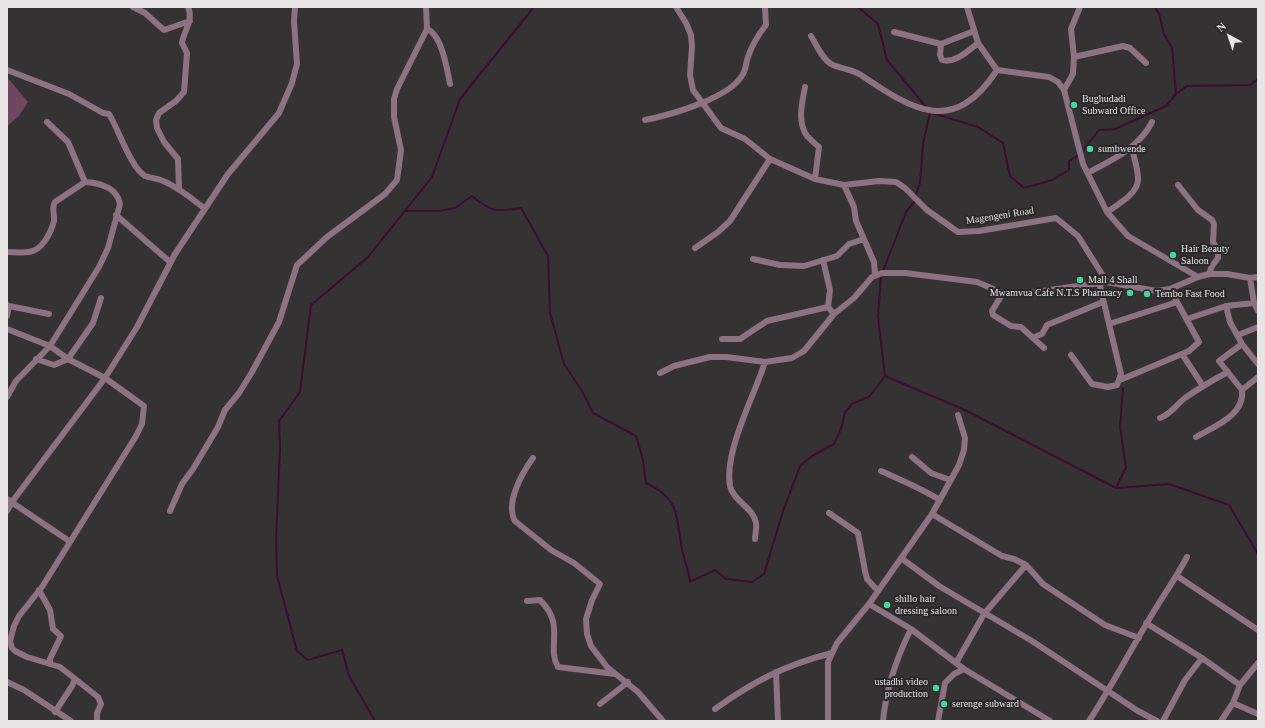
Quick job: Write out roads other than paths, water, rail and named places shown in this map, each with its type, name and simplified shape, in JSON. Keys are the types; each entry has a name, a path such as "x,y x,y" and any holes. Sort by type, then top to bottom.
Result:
{"street":[{"path":"132,7 145,13 164,30 190,21"},
{"path":"179,190 178,159 164,142 157,128 156,120 159,113 176,101 184,92 187,53 182,43 190,21 191,12 188,7"},
{"path":"7,511 10,500 105,378 137,328 170,262 204,208 236,162 268,128 279,113 292,83 298,64 294,21 295,7"},
{"path":"170,511 182,484 218,426 225,410 252,372 278,322 295,267 327,237 385,194 397,180 401,150 395,129 394,99 397,89 427,29 426,7"},
{"name":"Magengeni Road","path":"676,7 686,23 690,35 692,46 691,82 693,90 704,102 721,128 745,139 770,159 816,179 844,185 872,182 896,182 905,188 942,223 958,232 979,231 1056,218 1078,236 1107,282"},
{"path":"645,120 668,115 704,102 726,90 743,75 750,52 758,35 766,25 765,7"},
{"path":"968,7 978,43 997,70 1049,77 1058,82 1064,90 1080,154 1106,212 1128,236 1154,253 1198,277"},
{"path":"1064,90 1073,74 1074,57 1071,29 1080,7"},
{"path":"427,29 437,38 450,84"},
{"path":"894,32 941,44 974,31"},
{"path":"811,36 823,55 833,65 854,70 893,97 916,107 937,112 951,110 966,103 985,88 997,70"},
{"path":"941,44 940,55 942,60 945,61 955,59 978,43"},
{"path":"1074,57 1123,46 1130,48 1146,63"},
{"path":"7,70 69,94 103,113 109,114 124,145 140,172 145,176 157,178 179,190 204,208"},
{"path":"805,87 801,117 805,132 819,147 816,179"},
{"path":"47,122 68,142 85,182"},
{"path":"1088,173 1132,148 1144,136 1152,122"},
{"path":"1106,212 1122,201 1136,186 1138,180 1132,148"},
{"path":"695,248 718,232 730,221 770,159"},
{"path":"7,252 30,252 40,246 47,238 52,226 54,217 53,205 55,202 85,182 104,186 115,192 119,197 120,204 108,248 100,267 50,346 16,381 7,397"},
{"path":"844,185 854,207 856,221 874,262 875,275"},
{"path":"1178,185 1198,210 1212,220 1214,224 1213,242 1218,251 1218,258 1212,266 1209,274"},
{"path":"116,215 170,262"},
{"path":"753,259 798,267 837,256 849,244 864,239"},
{"path":"823,260 830,290 828,307 834,314"},
{"path":"660,373 674,366 710,357 726,357 765,362 782,360 804,351 834,314 854,298 875,275 882,273 905,273 977,282 1003,293 1028,293 1077,287 1099,282 1107,282 1156,291 1170,289 1209,274 1227,274 1250,278 1258,277"},
{"path":"1250,278 1254,303 1258,311"},
{"path":"1071,355 1092,384 1108,387 1117,385 1120,380 1121,374 1099,282"},
{"path":"1120,380 1182,354 1194,348 1199,342 1170,289"},
{"path":"1003,293 992,311 993,315 1011,326 1021,327 1034,337 1044,348"},
{"path":"36,359 54,365 68,359 93,323 101,298"},
{"path":"1034,337 1042,334 1047,325 1103,302"},
{"path":"1109,324 1176,302"},
{"path":"1187,319 1226,306 1254,303"},
{"path":"7,316 8,305 50,314"},
{"path":"1226,306 1230,322 1242,344 1258,364"},
{"path":"722,339 740,339 767,321 828,307"},
{"path":"1238,335 1258,327"},
{"path":"7,329 50,346 68,359 105,378 144,406 144,414 136,436 39,590 16,622 10,645 18,653 60,667 100,699 101,704 97,713 97,721"},
{"path":"1196,437 1224,421 1238,409 1242,402 1242,390 1219,361 1242,344"},
{"path":"1182,354 1203,386"},
{"path":"754,539 756,524 754,518 733,494 730,487 728,467 731,454 765,362"},
{"path":"1160,418 1203,386 1228,372"},
{"path":"1242,390 1258,376"},
{"path":"828,721 828,662 837,643 869,604 932,514 959,465 964,450 965,438 958,415"},
{"path":"912,456 931,473 950,480"},
{"path":"533,458 520,478 515,493 512,516 515,521 551,550 574,562 600,584 592,600 586,619 587,634 591,646 606,667 628,682 655,710 663,721"},
{"path":"881,470 906,483 920,487 940,500"},
{"path":"10,500 69,541"},
{"path":"829,513 858,533 864,571 867,579 878,591"},
{"path":"932,514 1002,556 1014,559 1026,565 1043,584 1105,625 1139,638"},
{"path":"1089,721 1109,692 1146,623 1177,576 1186,557"},
{"path":"902,558 939,586 1032,641 1109,692 1157,721"},
{"path":"956,663 984,614 1026,565"},
{"path":"1177,576 1258,630"},
{"path":"39,590 49,606 52,616 53,629 61,636 50,659 50,664"},
{"path":"527,601 540,600 553,618 555,650 558,667 615,674"},
{"path":"869,604 911,630 964,669 1050,721"},
{"path":"1146,623 1202,658 1240,685"},
{"path":"883,721 889,681 898,656 911,630"},
{"path":"715,709 744,689 776,672 798,662 832,653"},
{"path":"1163,721 1185,680 1202,658"},
{"path":"1221,721 1233,703 1240,685 1258,663"},
{"path":"938,721 945,683 954,674 964,669"},
{"path":"776,672 778,721"},
{"path":"56,712 75,679"},
{"path":"7,682 24,690 71,721"},
{"path":"600,704 628,682"},
{"path":"1233,703 1258,714"}],"waterway":[{"path":"375,721 349,676 342,650 308,660 297,651 277,576 276,539 280,448 279,421 300,392 311,305 368,257 432,177 460,99 534,7"},
{"path":"858,7 878,24 887,60 926,107"},
{"path":"1155,7 1159,14 1164,34 1172,48 1176,94"},
{"path":"932,113 978,127 1003,143 1010,176 1024,188 1052,180 1069,170 1069,161 1080,154 1099,130 1115,129 1166,106 1176,94 1187,86 1250,85 1258,79"},
{"path":"915,197 920,183 923,144 930,113"},
{"path":"405,211 439,211 455,208 472,196 494,210 521,208 548,256 550,313 564,364 582,391 593,413 636,436 643,460 646,483 658,489 666,496 675,510 690,582 715,570 726,579 752,582 764,574 783,511 800,466 812,456 834,444 841,429 845,412 852,404 870,396 885,376"},
{"path":"883,271 906,212 915,201"},
{"path":"881,275 878,317 885,376 965,410 1116,488 1169,484 1229,505 1258,554"},
{"path":"1116,488 1126,467 1120,427 1123,388"}],"place":[{"name":"Bughudadi Subward Office","path":"1074,105"},
{"name":"sumbwende","path":"1090,149"},
{"name":"Hair Beauty Saloon","path":"1173,255"},
{"name":"Mall 4 Shall","path":"1080,280"},
{"name":"Mwamvua Cafe N.T.S Pharmacy","path":"1130,293"},
{"name":"Tembo Fast Food","path":"1147,294"},
{"name":"shillo hair dressing saloon","path":"887,605"},
{"name":"ustadhi video production","path":"936,688"},
{"name":"serenge subward","path":"944,704"}]}
